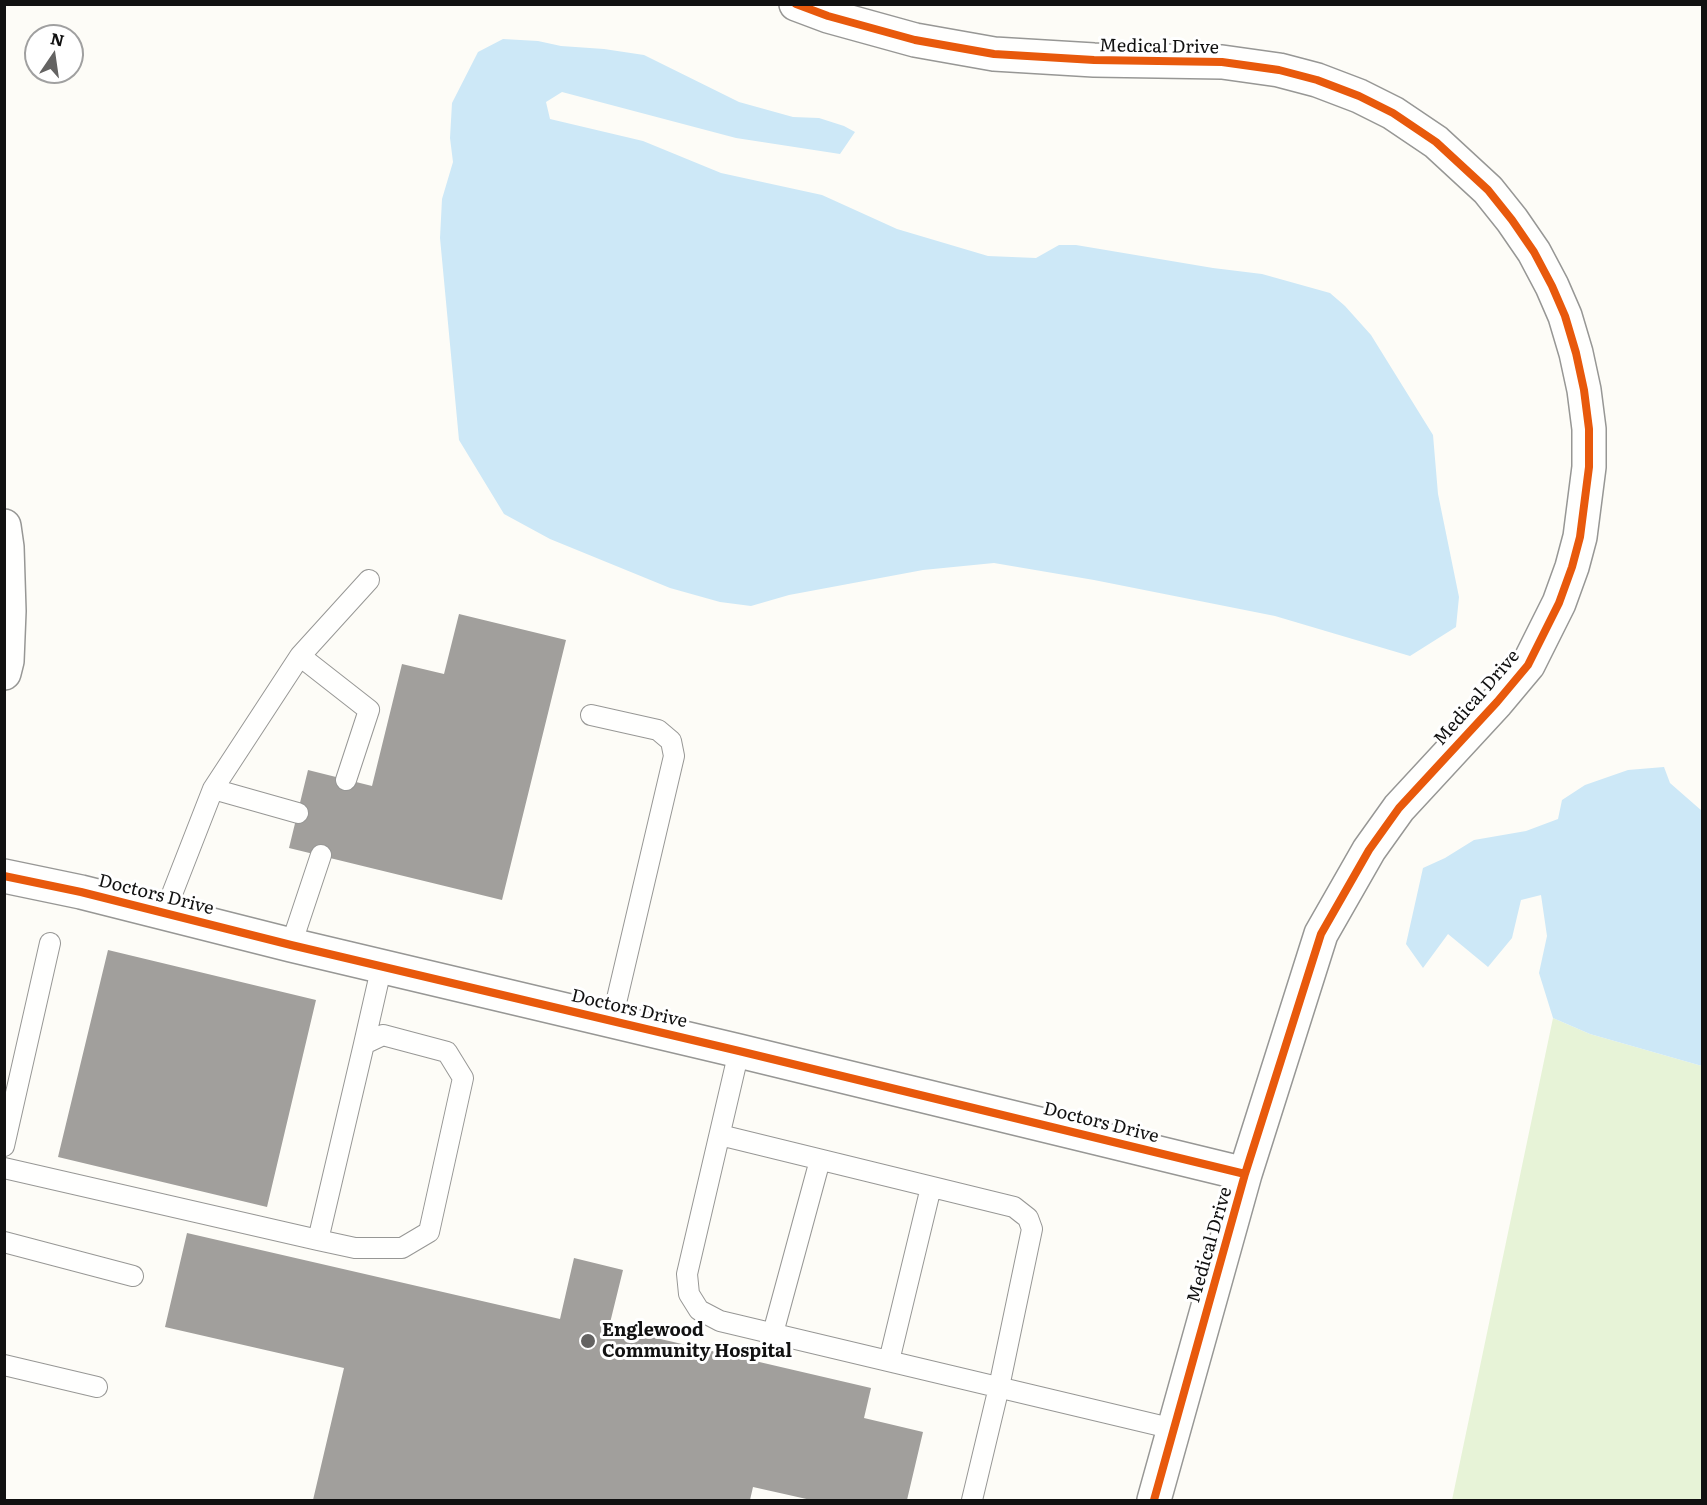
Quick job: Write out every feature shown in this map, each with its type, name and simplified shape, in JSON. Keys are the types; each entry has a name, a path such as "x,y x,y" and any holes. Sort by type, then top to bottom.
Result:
{"street":[{"name":"Medical Drive","path":"796,4 828,16 915,40 994,54 1094,60 1222,62 1279,70 1317,80 1359,96 1393,113 1436,142 1488,190 1534,252 1565,315 1576,353 1584,390 1589,467 1580,537 1559,603 1528,665 1399,808 1369,850 1322,934 1245,1174 1154,1500"},
{"path":"4,526 9,611 7,661 4,673"},
{"name":"Doctors Drive","path":"4,876 165,912 291,945 612,1020 1245,1174"}],"lane":[{"path":"165,912 213,789 300,656 369,580"},
{"path":"300,656 369,710 346,780"},
{"path":"591,715 658,730 671,741 674,756 612,1020"},
{"path":"213,789 298,813"},
{"path":"291,945 321,855"},
{"path":"4,1146 51,943"},
{"path":"318,1240 382,965"},
{"path":"4,1168 355,1248 402,1248 429,1232 463,1078 447,1052 383,1035 364,1044"},
{"path":"739,1051 687,1274 689,1294 699,1310 720,1321 1174,1429"},
{"path":"720,1135 1014,1207 1028,1218 1032,1229 999,1388 972,1500"},
{"path":"773,1334 820,1160"},
{"path":"889,1361 931,1187"},
{"path":"4,1242 133,1276"},
{"path":"4,1365 97,1387"}],"green space":[{"path":"1553,1018 1590,1034 1702,1066 1702,1500 1452,1500"}],"water":[{"path":"503,39 538,41 561,46 644,55 739,102 793,117 819,118 844,126 855,132 840,154 736,138 562,92 546,102 550,119 643,141 721,173 822,195 897,229 988,256 1036,258 1059,245 1076,245 1262,274 1330,293 1371,335 1433,435 1438,494 1459,597 1456,627 1410,656 1275,616 1094,580 994,563 923,570 789,595 751,606 720,602 670,588 550,539 504,514 459,440 440,238 442,199 453,162 450,138 452,103 478,52"},
{"path":"1664,767 1670,783 1702,811 1702,1066 1590,1034 1553,1018 1539,973 1547,936 1541,895 1521,900 1512,938 1488,967 1448,934 1423,968 1406,944 1423,868 1445,858 1474,840 1526,831 1558,819 1562,800 1585,785 1628,770"}],"building":[{"path":"459,614 566,640 502,900 289,848 308,770 372,786 402,664 444,674"},
{"path":"108,950 316,1000 267,1207 58,1157"},
{"path":"187,1233 560,1319 574,1258 623,1270 609,1327 871,1388 864,1418 923,1432 907,1500 811,1500 753,1487 750,1500 313,1500 344,1368 165,1327"}],"cycle path":[{"path":"796,4 828,16 915,40 994,54 1094,60 1222,62 1279,70 1317,80 1359,96 1393,113 1436,142 1488,190 1534,252 1565,316 1576,353 1589,429 1589,467 1580,537 1559,603 1528,665 1399,808 1369,850 1321,934 1245,1174 1154,1500"},
{"path":"4,876 81,892 291,945 1245,1174"}],"place":[{"name":"Englewood Community Hospital","path":"588,1341"}]}
